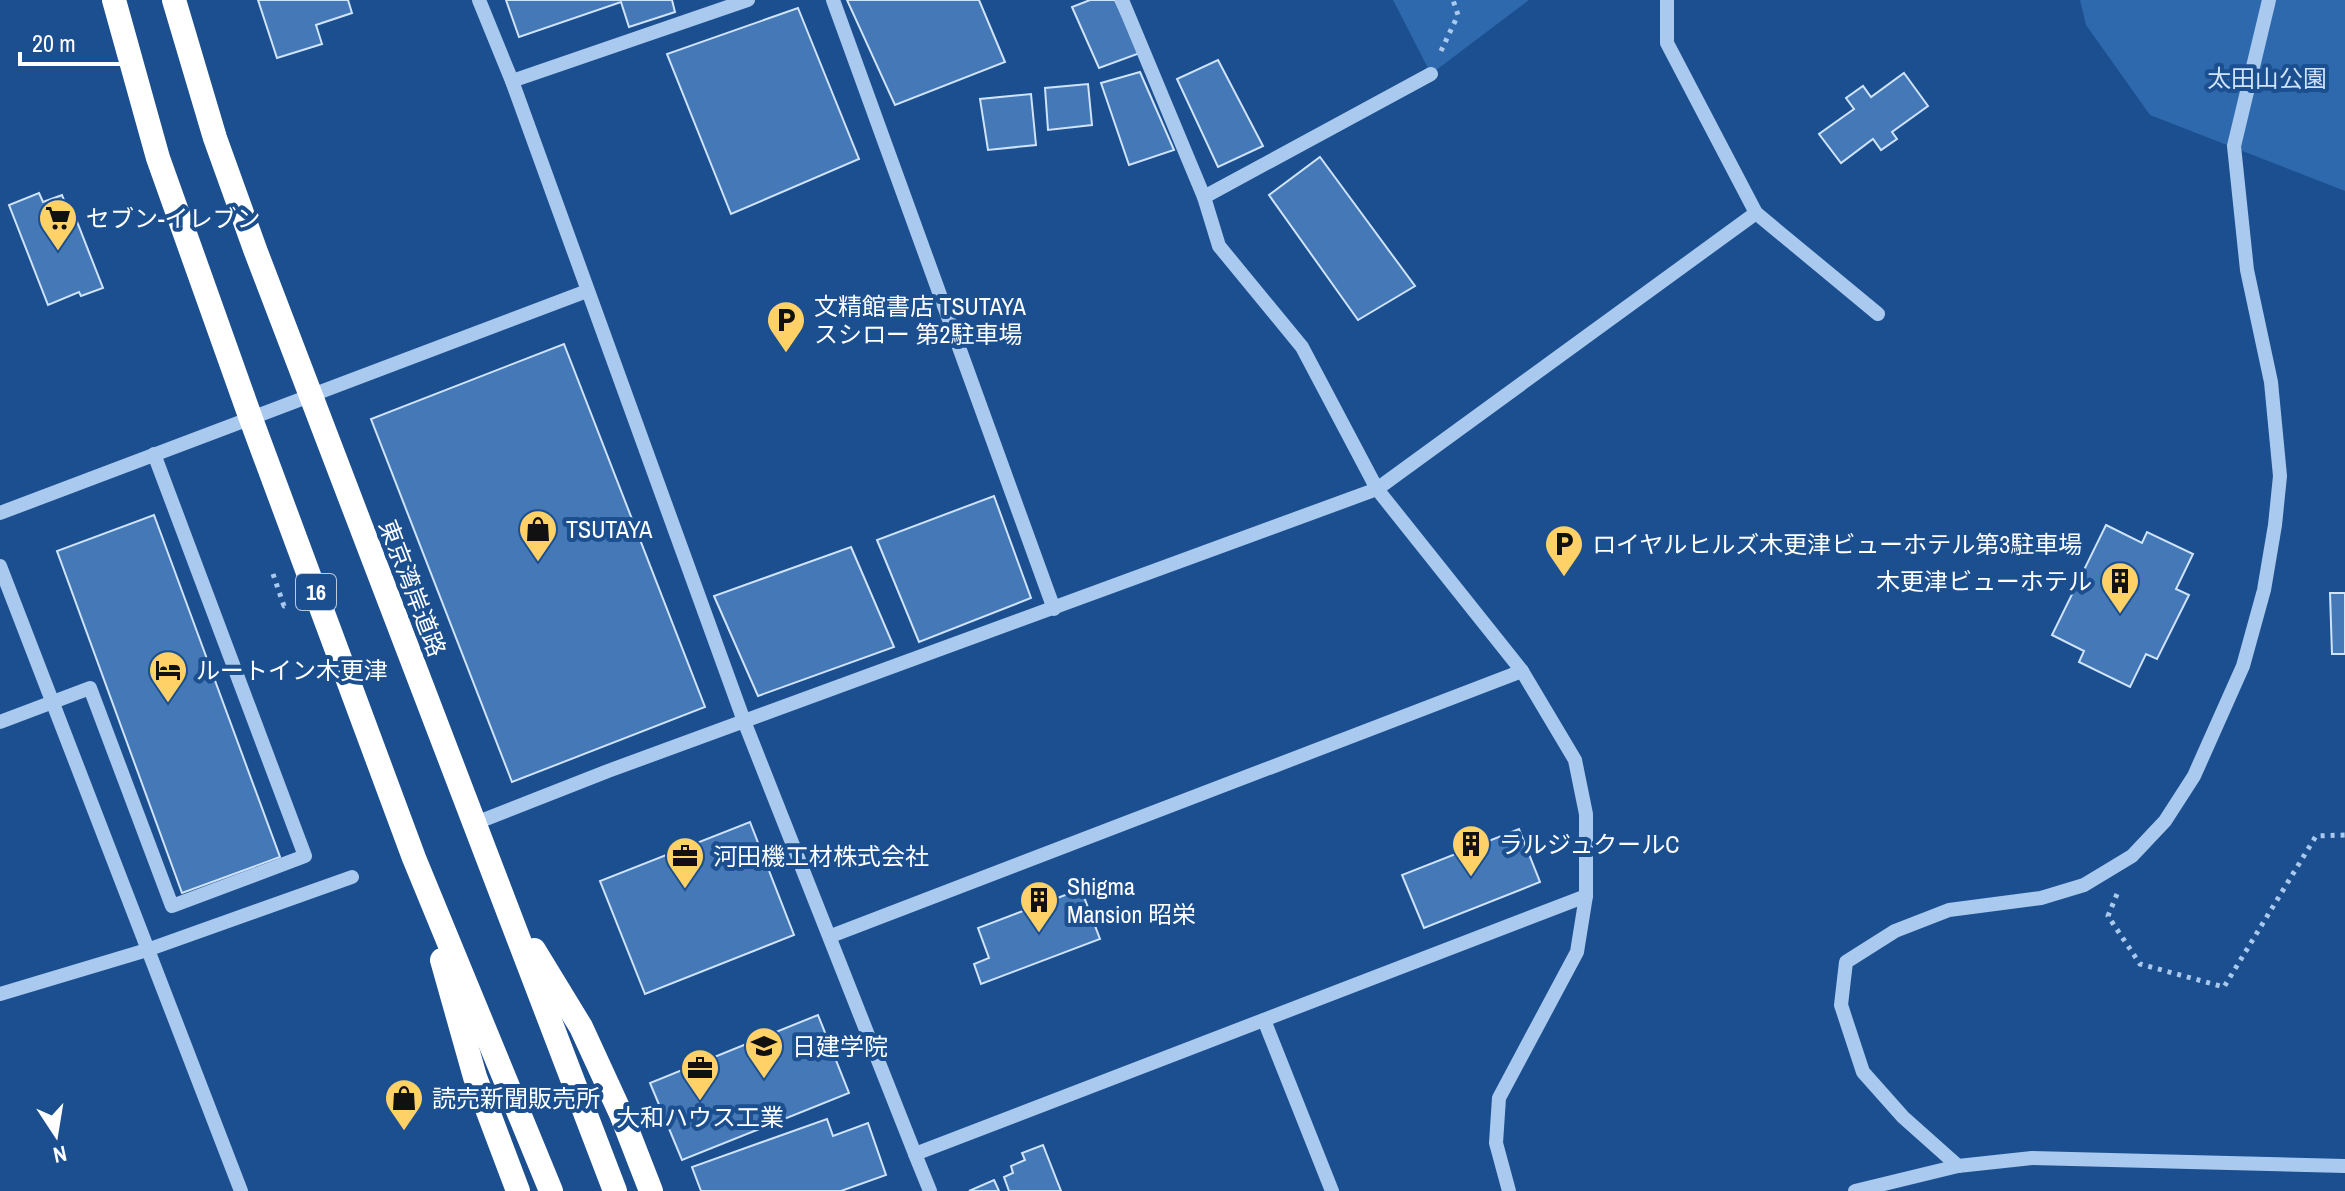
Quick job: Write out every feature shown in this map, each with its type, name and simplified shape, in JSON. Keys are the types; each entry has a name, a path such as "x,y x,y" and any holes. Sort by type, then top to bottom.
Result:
{"highway":[{"name":"16","path":"114,0 158,158 251,419 414,858 551,1191"},
{"name":"東京湾岸道路","path":"174,0 215,138 310,395 615,1191"},
{"name":"16","path":"414,858 475,1077 518,1191"},
{"path":"500,893 581,1027 621,1114 651,1191"}],"street":[{"path":"479,0 512,81 744,721 930,1191"},
{"path":"512,81 748,0"},
{"path":"833,0 1054,609"},
{"path":"1122,0 1204,197 1219,246 1302,347 1377,489 1522,671 1575,760 1586,814 1586,896 1577,952 1499,1098 1496,1143 1509,1191"},
{"path":"1667,0 1667,43 1756,213 1878,314"},
{"path":"1958,1166 1903,1117 1863,1072 1841,1005 1846,962 1895,931 1949,910 2041,898 2084,885 2132,856 2165,821 2194,776 2243,666 2264,590 2280,476 2271,382 2247,270 2234,146 2269,0"},
{"path":"1204,197 1431,74"},
{"path":"473,824 608,771 1377,489 1756,213"},
{"path":"0,513 587,291"},
{"path":"0,722 90,688 172,906 305,856 154,454"},
{"path":"0,566 241,1191"},
{"path":"831,936 1522,671"},
{"path":"0,994 147,950 352,877"},
{"path":"915,1154 1586,896"},
{"path":"1264,1020 1332,1191"},
{"path":"1855,1191 1958,1166 2032,1158 2345,1166"}],"path":[{"path":"1431,74 1458,15 1453,0"},
{"path":"2132,856 2108,916 2140,964 2224,987 2316,836 2345,835"}],"green space":[{"path":"1393,0 1529,0 1431,74"},
{"name":"太田山公園","path":"2080,0 2345,0 2345,191 2150,115 2086,25"}],"building":[{"path":"258,0 348,0 352,13 316,25 322,44 277,58"},
{"path":"506,0 672,0 675,12 629,27 621,2 519,37"},
{"path":"847,0 979,0 1005,62 895,105"},
{"path":"1090,0 1115,0 1140,53 1099,68 1072,7"},
{"path":"798,8 859,159 731,214 667,54"},
{"path":"1218,60 1263,146 1218,167 1177,79"},
{"path":"1140,72 1174,150 1129,165 1101,83"},
{"path":"1904,73 1928,106 1892,132 1897,139 1881,150 1873,139 1841,163 1819,134 1854,109 1846,98 1863,86 1871,97"},
{"path":"1088,84 1092,125 1048,130 1045,88"},
{"path":"1031,94 1036,145 988,150 980,99"},
{"path":"1320,157 1415,286 1358,320 1269,195"},
{"name":"セブン-イレブン","path":"39,193 43,202 62,195 70,216 74,214 103,288 81,296 79,292 48,305 9,205"},
{"name":"TSUTAYA","path":"564,344 705,707 512,782 371,419"},
{"path":"994,496 1031,598 919,642 877,540"},
{"name":"ルートイン木更津","path":"154,515 280,857 182,893 57,551"},
{"name":"木更津ビューホテル","path":"2106,525 2142,543 2147,532 2193,554 2176,589 2189,595 2157,659 2146,654 2130,687 2079,662 2084,651 2052,635"},
{"path":"851,547 894,647 758,696 714,596"},
{"path":"2330,593 2345,593 2345,654 2332,654"},
{"path":"750,822 794,935 645,994 600,881"},
{"name":"ラルジュクールC","path":"1519,829 1540,882 1424,928 1402,875"},
{"name":"Shigma Mansion 昭栄","path":"1081,889 1100,939 981,984 974,964 989,958 978,928"},
{"path":"818,1015 849,1093 682,1160 650,1083"},
{"path":"827,1119 833,1136 868,1123 886,1175 841,1191 701,1191 692,1167"},
{"path":"1043,1145 1061,1191 1009,1191 1004,1177 1013,1173 1011,1166 1025,1160 1022,1153"},
{"path":"994,1180 999,1191 969,1191"}],"place":[{"name":"セブン-イレブン","path":"58,252"},
{"name":"文精館書店 TSUTAYA スシロー 第2駐車場","path":"786,354"},
{"name":"TSUTAYA","path":"538,563"},
{"name":"ロイヤルヒルズ木更津ビューホテル第3駐車場","path":"1564,578"},
{"name":"木更津ビューホテル","path":"2120,615"},
{"name":"ルートイン木更津","path":"168,704"},
{"name":"ラルジュクールC","path":"1471,878"},
{"name":"河田機工材株式会社","path":"685,890"},
{"name":"Shigma Mansion 昭栄","path":"1039,934"},
{"name":"日建学院","path":"764,1080"},
{"name":"大和ハウス工業","path":"700,1102"},
{"name":"読売新聞販売所","path":"404,1132"}]}
